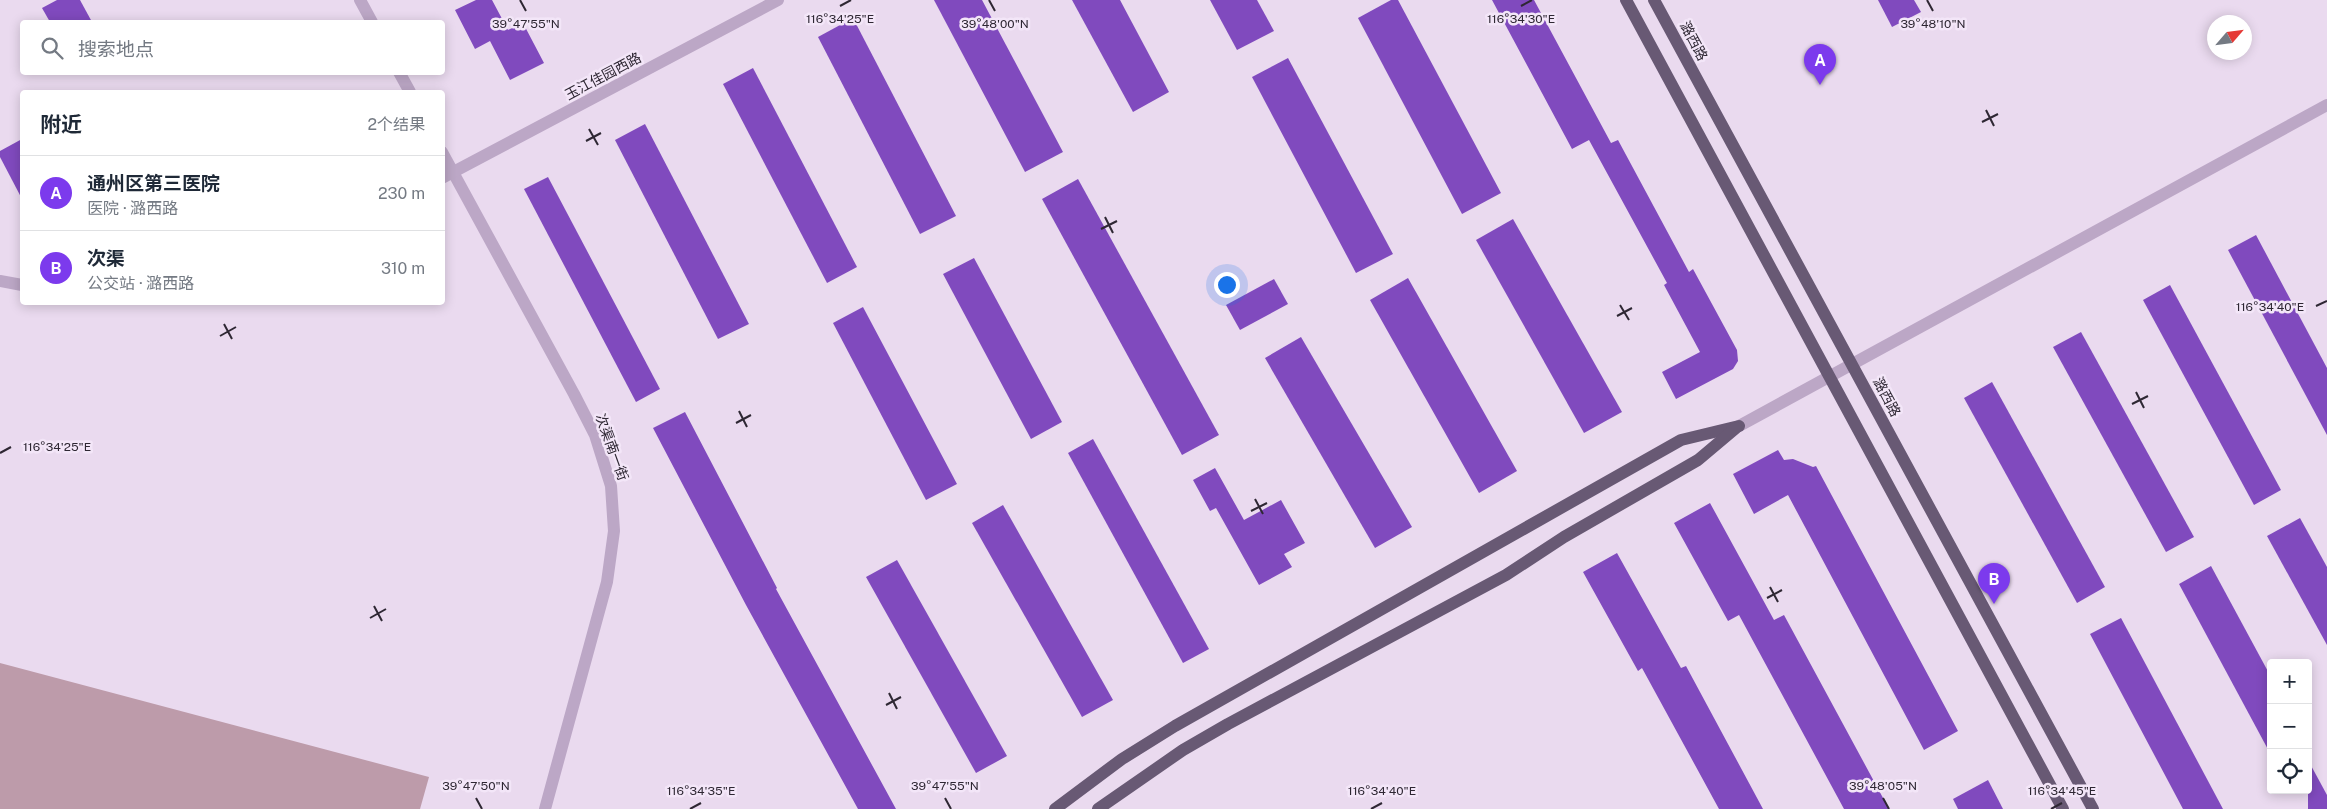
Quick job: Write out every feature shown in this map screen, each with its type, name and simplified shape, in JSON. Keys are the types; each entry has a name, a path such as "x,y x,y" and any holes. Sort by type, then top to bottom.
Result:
{"main road":[{"path":"1626,0 2063,809"},
{"name":"潞西路","path":"1654,0 2093,809"},
{"path":"1055,809 1122,759 1175,726 1681,440 1739,426"},
{"path":"1098,809 1168,760 1228,724 1506,575 1564,537 1698,460 1739,426"}],"street":[{"path":"360,0 371,20"},
{"name":"玉江佳园西路","path":"448,175 778,0"},
{"path":"402,75 409,90"},
{"path":"1739,426 2327,105"},
{"name":"次渠南一街","path":"448,175 574,394 595,435 611,486 614,531 608,582 545,809"},
{"path":"0,281 20,285"}],"shaded area":[{"path":"0,663 429,777 420,809 0,809"}],"building":[{"path":"57,0 80,0 91,20 49,20 42,8"},
{"path":"476,0 492,0 508,30 523,23 544,63 510,80 490,41 475,49 455,10"},
{"path":"934,0 982,0 1063,152 1025,172"},
{"path":"1072,0 1120,0 1169,92 1133,112"},
{"path":"1210,0 1257,0 1274,31 1237,50"},
{"path":"1391,0 1398,0 1501,193 1462,214 1358,18"},
{"path":"1492,0 1534,0 1611,143 1618,140 1689,272 1693,269 1737,350 1738,361 1733,369 1676,399 1662,372 1700,352 1664,285 1667,283 1589,140 1572,149"},
{"path":"1878,0 1914,0 1921,12 1892,27"},
{"path":"853,18 956,216 920,234 818,37"},
{"path":"1288,58 1393,254 1356,273 1252,77"},
{"path":"753,68 857,267 827,283 723,84"},
{"path":"645,124 749,324 718,339 615,140"},
{"path":"20,140 20,195 0,157 0,151"},
{"path":"548,177 660,389 636,402 524,189"},
{"path":"1078,179 1219,435 1182,455 1042,199"},
{"path":"1513,219 1622,412 1584,433 1476,240"},
{"path":"2256,235 2327,368 2327,435 2228,250"},
{"path":"974,258 1062,422 1031,439 943,274"},
{"path":"1408,278 1517,471 1479,493 1370,300"},
{"path":"1274,279 1288,304 1240,330 1226,305"},
{"path":"2170,285 2281,490 2254,505 2143,300"},
{"path":"863,307 957,484 926,500 833,323"},
{"path":"2081,332 2194,537 2166,552 2053,347"},
{"path":"1301,337 1412,527 1375,548 1265,358"},
{"path":"1992,382 2105,587 2077,603 1964,398"},
{"path":"685,412 776,589 896,809 858,809 746,605 653,428"},
{"path":"1093,439 1209,649 1183,663 1068,453"},
{"path":"1778,450 1784,460 1793,459 1813,467 1816,466 1958,731 1924,750 1788,495 1754,514 1733,474"},
{"path":"1215,468 1244,520 1281,500 1305,543 1284,554 1292,567 1259,585 1216,508 1210,511 1193,480"},
{"path":"1710,503 1774,620 1784,615 1889,809 1844,809 1739,615 1728,621 1674,523"},
{"path":"1003,505 1113,700 1082,717 972,523"},
{"path":"2300,518 2327,567 2327,645 2267,536"},
{"path":"1617,553 1681,668 1686,666 1763,809 1719,809 1642,668 1638,671 1583,572"},
{"path":"897,560 1007,756 976,773 866,577"},
{"path":"2211,566 2267,670 2267,748 2179,584"},
{"path":"2121,618 2223,809 2183,809 2090,634"},
{"path":"2312,767 2327,795 2327,809 2308,809 2308,794 2312,794"},
{"path":"1988,780 2003,809 1958,809 1953,799"}],"place":[{"name":"通州区第三医院","path":"1820,85"},
{"name":"次渠","path":"1994,604"}]}
